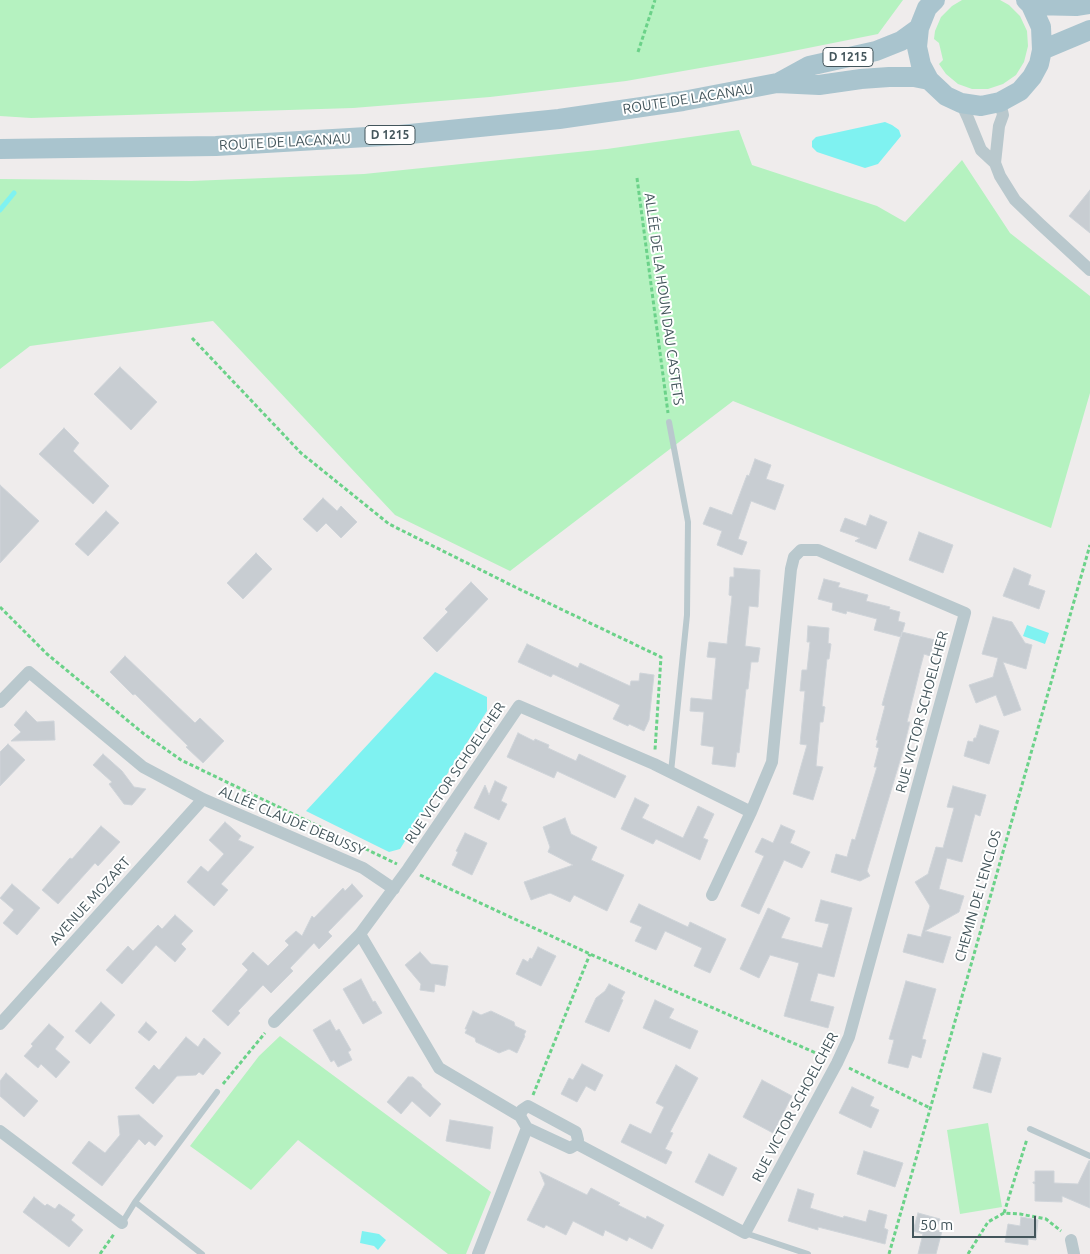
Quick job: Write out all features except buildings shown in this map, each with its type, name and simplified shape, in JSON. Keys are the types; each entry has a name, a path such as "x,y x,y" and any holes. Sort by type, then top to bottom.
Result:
{"main road":[{"path":"935,0 927,8 919,28 917,47 921,65 929,80 946,96 961,103 981,106 1000,102 1020,92 1032,78 1039,64 1042,50 1041,27 1028,3"},
{"path":"1028,3 1076,6 1090,4"},
{"name":"D 1215","path":"777,83 809,66 876,51 901,41 919,28"},
{"path":"1042,50 1090,30"},
{"name":"D 1215","path":"777,83 819,85 862,78 889,77 914,77 929,80"},
{"name":"ROUTE DE LACANAU","path":"0,149 216,146 400,135 559,119 683,101 777,83"}],"street":[{"path":"994,163 999,126 1003,116 1000,102"},
{"path":"961,103 981,150 994,163 1015,200 1090,270"},
{"name":"RUE VICTOR SCHOELCHER","path":"712,895 772,762 791,569 794,557 800,550 818,550 965,613 850,1037 745,1233"},
{"name":"ALLÉE CLAUDE DEBUSSY","path":"0,702 29,672 143,767 203,799 363,868 394,889"},
{"name":"RUE VICTOR SCHOELCHER","path":"408,869 519,706 672,772 751,812"},
{"name":"AVENUE MOZART","path":"0,1024 203,799"},
{"path":"274,1022 360,934 408,869"},
{"path":"360,934 439,1068 524,1111 576,1132 577,1144"},
{"path":"478,1254 527,1128 524,1111"},
{"path":"527,1128 570,1148 577,1144"},
{"path":"0,1131 122,1223"},
{"path":"577,1144 745,1233"},
{"path":"1071,1240 1074,1254"}],"lane":[{"path":"669,422 688,522 687,615 672,772"},
{"path":"122,1223 135,1202 217,1092"},
{"path":"1030,1129 1090,1156"},
{"path":"135,1202 202,1254"},
{"path":"745,1233 808,1254"}],"path":[{"path":"638,52 655,0"},
{"name":"ALLÉE DE LA HOUN DAU CASTETS","path":"637,178 669,422"},
{"path":"192,338 301,453 390,524 660,657 658,720 654,764"},
{"name":"CHEMIN DE L'ENCLOS","path":"889,1254 1090,545"},
{"path":"0,607 47,654 144,734 181,760 590,954 837,1063 930,1108"},
{"path":"524,1111 590,954"},
{"path":"217,1092 274,1022"},
{"path":"1004,1213 1030,1129"},
{"path":"968,1254 988,1222 1004,1213 1046,1219 1071,1240"},
{"path":"100,1254 122,1223"}],"green space":[{"path":"0,0 903,0 878,34 763,57 626,81 490,97 353,108 31,118 0,116"},
{"path":"962,0 1000,0 1009,5 1020,16 1027,31 1028,46 1024,62 1016,75 1003,84 988,89 972,89 958,84 946,74 939,64 943,60 939,43 934,39 935,31 941,17 952,6"},
{"path":"739,130 752,165 877,206 905,222 962,160 1010,233 1090,296 1090,393 1051,528 733,401 510,571 395,515 213,321 30,346 0,369 0,179 191,181 364,174 607,149"},
{"path":"280,1036 491,1192 466,1254 448,1254 298,1140 251,1190 190,1146 259,1056"},
{"path":"988,1123 1002,1207 960,1214 947,1130"}],"water":[{"path":"885,122 899,130 901,136 878,164 865,168 817,152 812,147 812,141 816,137"},
{"path":"1027,625 1049,633 1045,644 1023,636"},
{"path":"435,672 487,697 487,711 400,849 389,852 306,811"},
{"path":"362,1231 379,1234 386,1240 378,1250 374,1246 360,1243"}],"waterway":[{"path":"0,210 14,193"}]}
